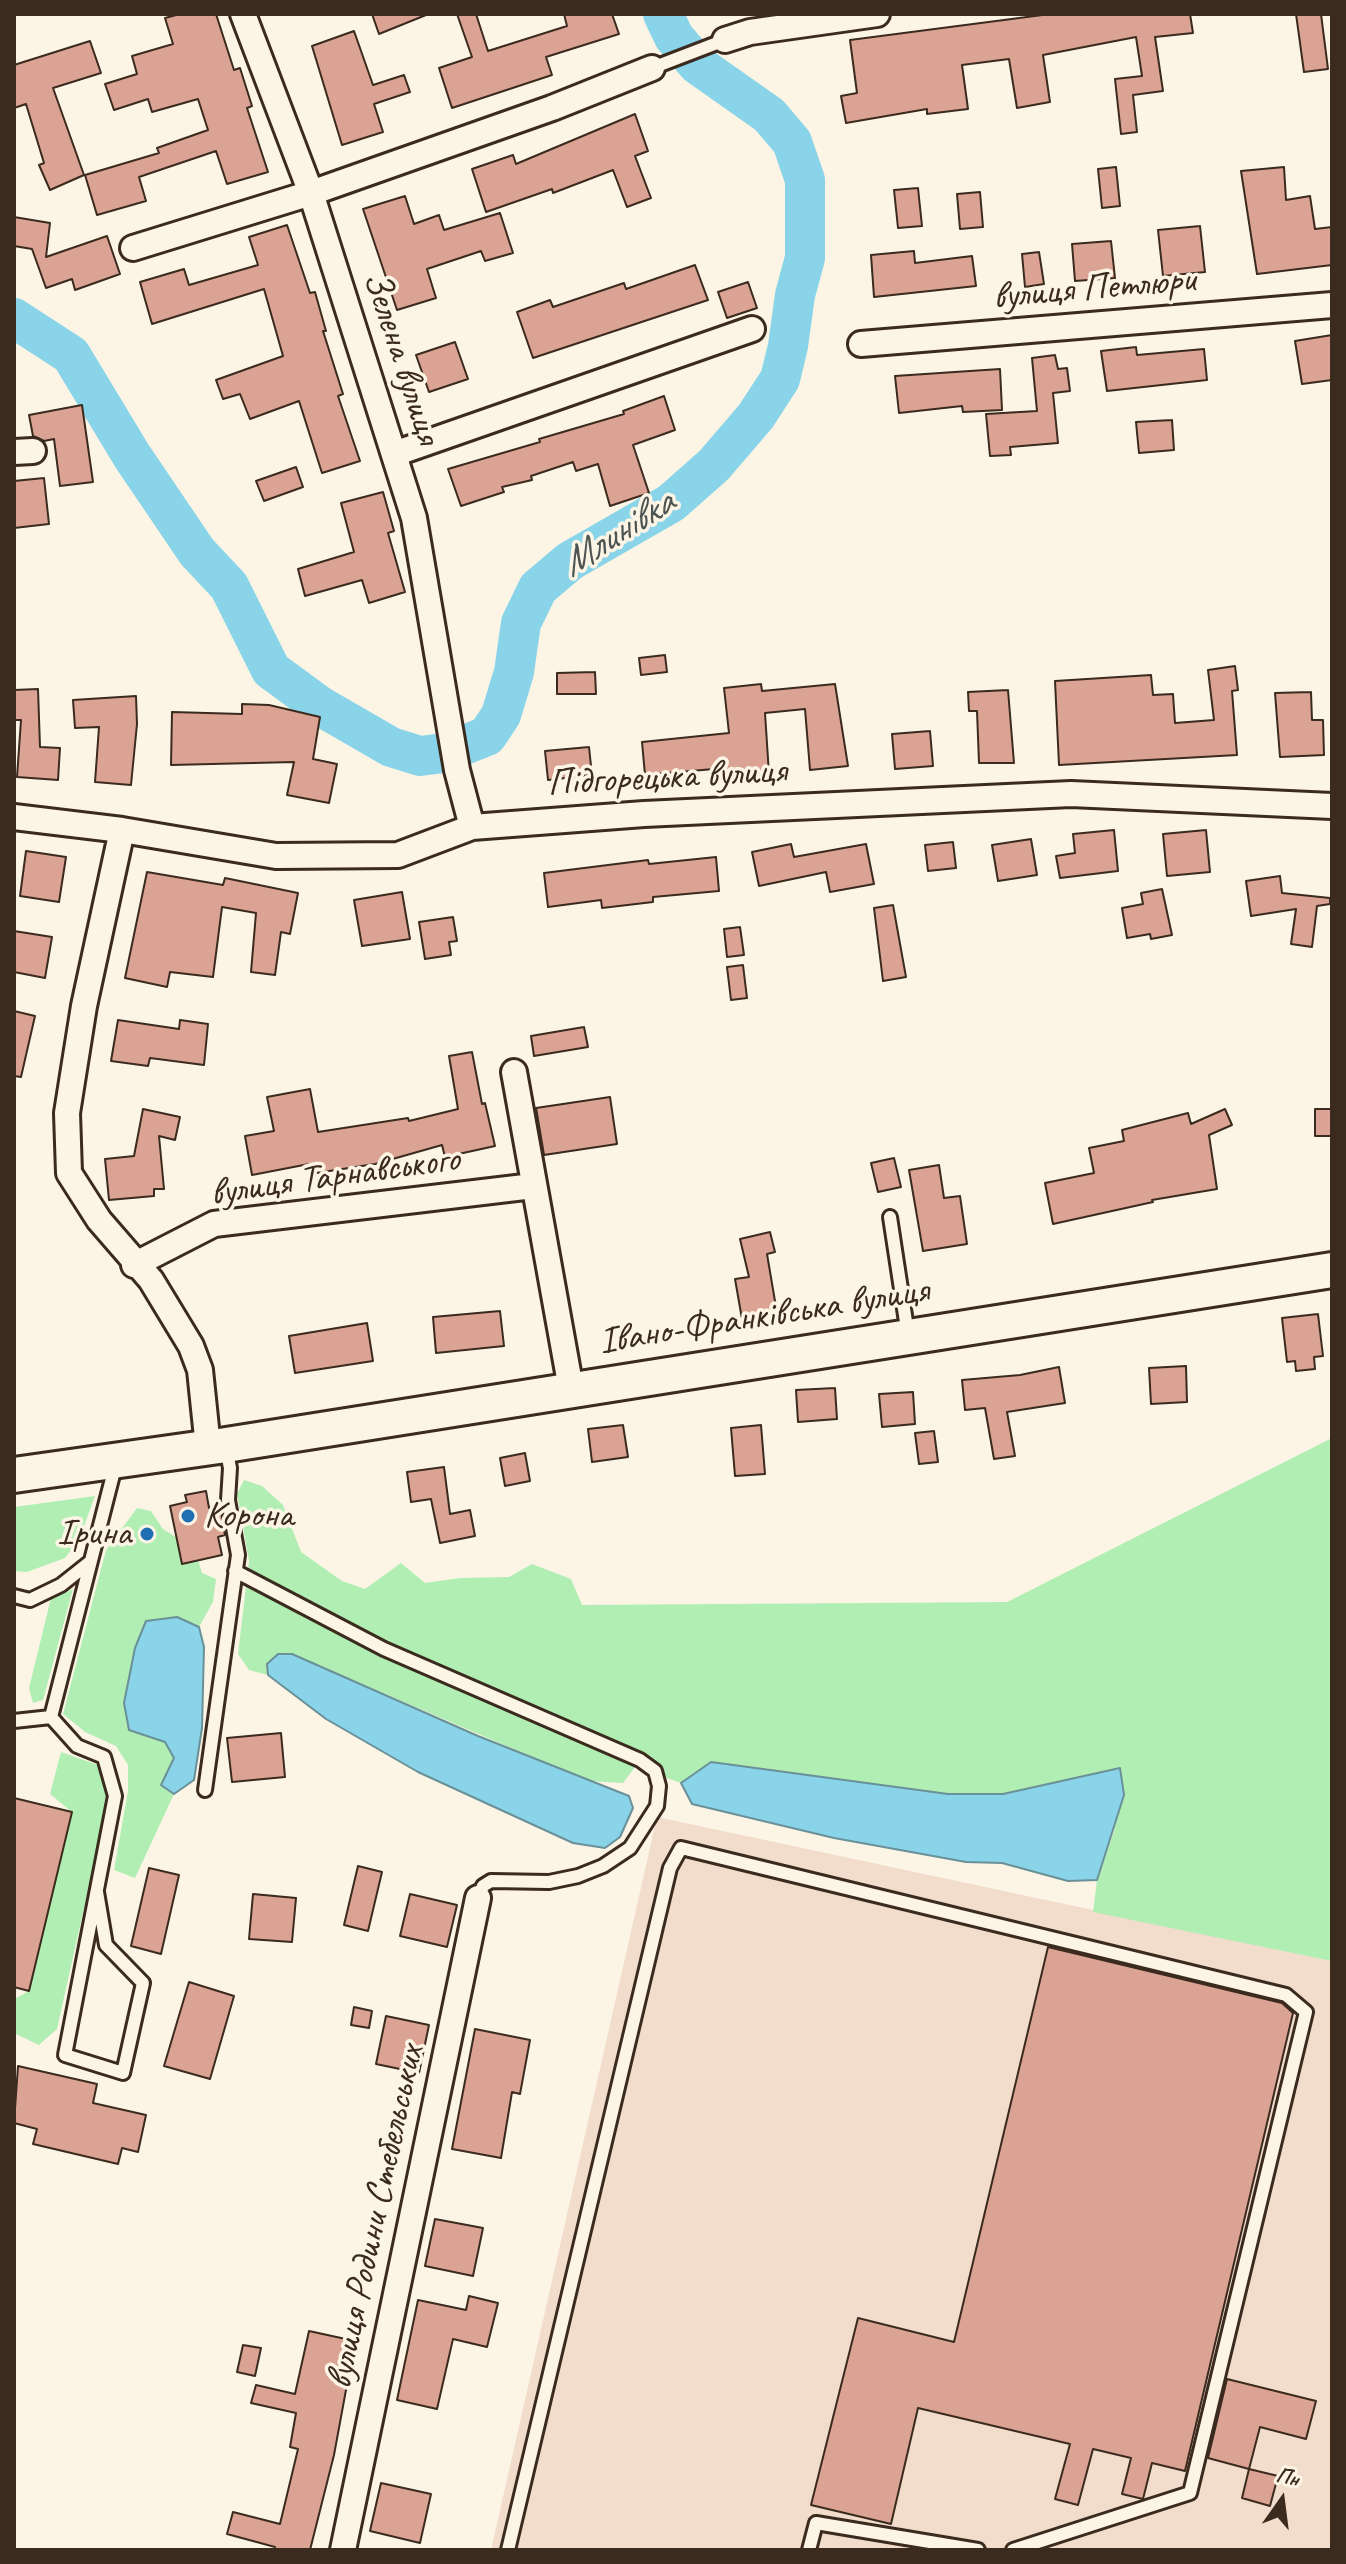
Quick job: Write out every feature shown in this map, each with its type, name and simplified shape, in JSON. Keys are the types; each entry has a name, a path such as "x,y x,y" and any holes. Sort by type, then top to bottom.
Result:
{"main road":[{"name":"Івано-Франківська вулиця","path":"14,1475 217,1446 1332,1270"}],"street":[{"name":"Зелена вулиця","path":"243,14 311,193 414,518 450,734 472,827"},
{"path":"725,40 750,32 877,14"},
{"path":"133,248 311,193 552,108 652,68"},
{"name":"вулиця Петлюри","path":"861,344 1332,305"},
{"path":"394,454 752,329"},
{"name":"Підгорецька вулиця","path":"14,817 122,830 276,856 398,855 472,827 644,814 1071,794 1332,806"},
{"path":"122,830 84,1006 67,1113 69,1173 99,1220 134,1265 151,1280 191,1346 200,1370 217,1446"},
{"path":"514,1072 571,1389"},
{"name":"вулиця Тарнавського","path":"134,1265 214,1224 533,1186"},
{"name":"вулиця Родини Стебельських","path":"343,2550 478,1898"}],"lane":[{"path":"652,68 725,40"},
{"path":"890,1217 909,1338"},
{"path":"205,1790 238,1555 228,1500 230,1468 217,1446"},
{"path":"51,1717 116,1460"},
{"path":"14,1596 30,1600 61,1585 90,1562"},
{"path":"235,1571 384,1649 640,1760 655,1771 659,1786 657,1806 630,1848 603,1866 578,1876 549,1882 491,1881 483,1886 478,1898"},
{"path":"14,1721 51,1717"},
{"path":"51,1717 77,1746 104,1757 115,1796 65,2055 123,2073 143,1983 106,1945 97,1892"},
{"path":"508,2550 670,1868 681,1848 1286,1995 1306,2012 1190,2493 1013,2550"},
{"path":"809,2550 816,2523 978,2550"}],"shaded area":[{"path":"657,1817 1332,1961 1332,2550 491,2550"}],"green space":[{"path":"1332,1438 1332,1961 1093,1912 1097,1880 1115,1828 1119,1768 1003,1794 948,1794 711,1762 681,1783 635,1767 623,1783 588,1781 292,1654 278,1654 267,1664 268,1675 249,1670 238,1654 249,1561 237,1494 244,1480 262,1486 283,1505 301,1552 342,1581 365,1589 401,1563 425,1583 460,1578 509,1577 532,1564 571,1579 582,1605 1007,1602"},
{"path":"95,1496 79,1540 65,1558 27,1572 14,1571 14,1507"},
{"path":"137,1508 151,1511 163,1529 176,1537 182,1563 198,1560 202,1573 216,1579 213,1602 199,1627 177,1617 165,1742 174,1759 161,1785 174,1794 135,1878 114,1870 128,1791 128,1765 116,1746 85,1732 63,1714 106,1550"},
{"path":"73,1589 43,1700 33,1703 29,1688 51,1598"},
{"path":"61,1752 98,1765 108,1800 57,2029 39,2045 14,2033 14,1999 29,1991 72,1812 50,1794"}],"water":[{"path":"177,1617 199,1627 204,1647 202,1728 194,1780 174,1794 161,1785 174,1758 165,1742 129,1730 124,1703 135,1648 146,1621"},
{"path":"278,1654 292,1654 478,1736 629,1796 633,1808 620,1837 605,1848 573,1843 418,1772 326,1719 268,1675 267,1664"},
{"path":"711,1762 948,1794 1003,1794 1120,1768 1124,1795 1097,1880 1068,1881 1002,1863 966,1862 834,1838 692,1804 681,1783"}],"building":[{"path":"180,14 216,14 234,70 240,68 252,106 247,108 268,172 227,184 216,151 139,177 146,201 97,215 85,175 159,153 157,148 208,130 198,99 152,112 148,99 114,110 105,84 137,74 132,56 173,44 165,18"},
{"path":"372,14 426,14 426,15 379,34"},
{"path":"457,14 476,14 488,51 567,26 564,14 612,14 619,34 546,57 552,75 452,108 439,68 472,57"},
{"path":"1050,14 1190,14 1193,33 1155,37 1163,91 1133,95 1137,132 1121,134 1115,79 1142,76 1136,37 1043,55 1050,102 1017,108 1009,59 962,65 968,109 927,114 927,109 846,123 841,96 857,93 850,40"},
{"path":"1296,14 1321,14 1328,69 1304,72"},
{"path":"354,31 373,85 404,75 410,92 374,104 383,132 342,145 312,46"},
{"path":"90,41 101,73 53,88 84,175 50,190 39,165 44,163 26,104 14,108 14,65"},
{"path":"635,114 648,151 635,156 651,198 627,207 613,170 553,193 552,189 486,212 472,169 513,155 516,164"},
{"path":"1116,167 1120,206 1102,208 1098,169"},
{"path":"1284,167 1286,200 1310,196 1315,229 1332,227 1332,265 1257,274 1241,171"},
{"path":"918,188 922,226 898,228 894,190"},
{"path":"980,192 983,227 960,229 957,194"},
{"path":"405,196 414,224 439,215 444,230 500,213 513,253 485,261 481,251 427,269 436,298 397,310 363,209"},
{"path":"14,217 50,223 46,257 107,236 120,274 75,290 72,279 46,288 32,249 14,246"},
{"path":"287,225 310,293 315,292 326,331 323,331 343,394 338,396 360,461 322,473 299,401 250,419 240,394 223,399 216,380 283,356 264,289 152,324 140,282 184,269 189,285 258,265 249,237"},
{"path":"1200,226 1205,272 1163,276 1158,230"},
{"path":"1111,241 1115,278 1075,281 1072,244"},
{"path":"914,251 915,263 972,256 976,286 874,297 871,255"},
{"path":"1039,252 1044,284 1025,287 1022,254"},
{"path":"695,265 708,300 533,358 517,312 550,300 553,307 624,283 626,289"},
{"path":"748,282 757,308 727,318 718,292"},
{"path":"1332,335 1332,380 1302,384 1295,341"},
{"path":"455,342 468,379 429,392 416,355"},
{"path":"1136,347 1137,355 1204,349 1207,380 1107,391 1101,351"},
{"path":"1055,355 1058,369 1067,368 1070,391 1053,393 1058,443 1010,447 1011,455 990,456 986,414 1037,411 1032,358"},
{"path":"1000,369 1002,410 963,412 962,406 899,413 895,376"},
{"path":"664,396 675,430 633,445 649,493 610,506 598,464 576,471 573,462 531,476 532,480 502,487 504,492 461,506 448,469 624,414 623,411"},
{"path":"82,405 93,482 60,486 54,439 44,441 33,436 29,415"},
{"path":"1172,420 1174,450 1139,453 1136,422"},
{"path":"296,467 303,487 264,501 256,481"},
{"path":"44,478 49,524 14,528 14,481"},
{"path":"383,492 394,531 388,533 405,592 369,603 362,580 305,596 298,569 354,552 341,503"},
{"path":"665,655 667,672 641,675 639,658"},
{"path":"1235,666 1238,690 1232,691 1237,755 1059,765 1055,681 1151,675 1153,695 1173,694 1175,723 1214,720 1208,670"},
{"path":"595,672 596,694 557,694 557,673"},
{"path":"761,684 762,691 835,684 848,766 810,770 805,709 765,713 769,774 714,778 714,769 645,775 642,742 729,733 724,688"},
{"path":"38,689 40,747 60,748 58,780 17,777 21,720 14,720 14,690"},
{"path":"1008,690 1014,763 979,763 977,711 969,711 968,692"},
{"path":"1311,692 1312,720 1323,720 1324,755 1280,757 1275,693"},
{"path":"136,696 137,724 131,785 95,782 99,727 75,728 73,700"},
{"path":"242,704 269,705 320,717 313,759 337,764 329,803 287,795 294,762 171,765 172,712 242,714"},
{"path":"930,731 933,766 895,769 892,734"},
{"path":"589,747 592,775 548,780 545,751"},
{"path":"1114,830 1118,871 1060,878 1056,856 1075,853 1073,834"},
{"path":"1206,830 1210,872 1167,876 1163,834"},
{"path":"1031,839 1037,875 998,881 992,845"},
{"path":"953,842 956,868 928,871 925,845"},
{"path":"791,844 794,857 866,844 874,884 830,892 826,872 759,886 752,852"},
{"path":"26,851 66,857 59,902 20,896"},
{"path":"716,857 719,891 653,897 653,902 602,908 601,900 548,907 544,873 648,860 649,864"},
{"path":"147,872 223,885 225,878 298,893 290,934 281,932 275,975 251,972 256,913 222,907 213,977 170,972 167,987 125,978"},
{"path":"1280,876 1282,893 1330,898 1330,904 1317,906 1312,947 1291,944 1296,909 1251,916 1246,881"},
{"path":"1162,889 1172,935 1151,939 1150,934 1127,938 1122,908 1143,904 1141,893"},
{"path":"402,892 410,939 362,946 354,900"},
{"path":"893,905 906,977 883,981 874,908"},
{"path":"453,917 457,941 449,942 451,955 425,959 419,922"},
{"path":"740,927 744,955 727,957 724,929"},
{"path":"14,931 52,937 45,978 14,972"},
{"path":"743,965 747,998 731,1000 727,967"},
{"path":"14,1011 35,1016 21,1077 14,1076"},
{"path":"118,1020 179,1029 180,1020 208,1024 204,1065 150,1058 148,1066 111,1061"},
{"path":"584,1027 588,1047 534,1056 531,1036"},
{"path":"472,1052 482,1104 485,1103 495,1146 445,1157 442,1145 375,1164 310,1174 309,1164 252,1175 245,1136 274,1131 267,1097 310,1089 318,1132 408,1118 409,1121 458,1109 449,1056"},
{"path":"610,1097 617,1144 544,1155 536,1108"},
{"path":"143,1109 180,1117 175,1140 159,1136 164,1189 154,1189 154,1196 109,1200 105,1159 134,1156"},
{"path":"1225,1109 1232,1125 1209,1135 1217,1189 1152,1200 1053,1224 1045,1183 1094,1173 1089,1148 1124,1141 1122,1130 1188,1113 1191,1124"},
{"path":"1315,1109 1332,1109 1332,1136 1315,1136"},
{"path":"894,1158 901,1187 878,1192 871,1163"},
{"path":"939,1165 944,1198 960,1196 967,1244 923,1251 909,1170"},
{"path":"770,1232 775,1252 767,1254 777,1313 742,1319 735,1279 749,1277 740,1239"},
{"path":"500,1311 504,1346 436,1353 433,1317"},
{"path":"1318,1314 1323,1356 1314,1357 1315,1369 1296,1371 1295,1361 1287,1362 1282,1318"},
{"path":"367,1323 373,1361 295,1373 289,1336"},
{"path":"1186,1366 1187,1402 1151,1404 1149,1368"},
{"path":"1059,1367 1065,1403 1007,1412 1015,1456 994,1459 985,1408 965,1410 962,1380 1020,1375"},
{"path":"835,1388 837,1419 798,1422 796,1390"},
{"path":"913,1392 915,1424 882,1427 879,1394"},
{"path":"623,1425 628,1457 592,1462 588,1429"},
{"path":"761,1425 765,1474 735,1476 731,1428"},
{"path":"934,1431 938,1462 919,1464 915,1433"},
{"path":"525,1453 530,1481 505,1486 500,1458"},
{"path":"444,1467 450,1514 470,1510 475,1536 440,1543 431,1499 411,1502 407,1472"},
{"path":"206,1491 209,1508 220,1505 225,1535 218,1537 222,1555 182,1564 170,1506 187,1502 185,1495"},
{"path":"281,1733 285,1777 232,1782 227,1738"},
{"path":"14,1798 72,1812 29,1991 14,1987"},
{"path":"358,1866 382,1872 368,1931 344,1925"},
{"path":"149,1868 179,1875 161,1954 131,1946"},
{"path":"253,1894 296,1898 292,1942 249,1939"},
{"path":"410,1894 457,1905 447,1947 400,1936"},
{"path":"1048,1947 1282,2003 1293,2013 1185,2471 1152,2463 1143,2499 1122,2494 1131,2458 1093,2449 1078,2505 1055,2499 1070,2444 918,2408 891,2524 811,2505 858,2318 954,2342"},
{"path":"189,1982 234,1996 210,2079 164,2066"},
{"path":"354,2007 372,2011 369,2028 351,2025"},
{"path":"386,2016 429,2025 419,2073 376,2064"},
{"path":"475,2029 530,2040 520,2094 512,2092 501,2158 452,2149"},
{"path":"18,2066 97,2084 93,2103 146,2115 138,2152 122,2148 118,2164 33,2144 37,2129 14,2123"},
{"path":"435,2219 483,2228 473,2276 425,2266"},
{"path":"469,2296 498,2303 487,2347 453,2339 437,2409 397,2400 418,2300 466,2310"},
{"path":"309,2331 355,2341 334,2455 310,2550 274,2550 275,2547 227,2534 233,2512 280,2524 298,2449 290,2447 296,2413 251,2403 256,2385 295,2394"},
{"path":"243,2345 261,2348 255,2376 237,2372"},
{"path":"1227,2379 1316,2401 1306,2439 1260,2427 1249,2469 1208,2458"},
{"path":"1249,2469 1278,2476 1270,2506 1242,2498"},
{"path":"381,2483 431,2494 420,2543 370,2531"}],"waterway":[{"name":"Млинівка","path":"14,318 71,355 132,456 197,552 229,586 271,670 320,706 391,747 420,756 444,753 487,736 501,715 514,672 521,623 538,588 570,561 671,503 714,465 756,416 780,379 805,258 805,180 792,142 769,115 698,65 674,37 663,14"}],"place":[{"name":"Корона","path":"188,1516"},
{"name":"Ірина","path":"147,1534"}]}
